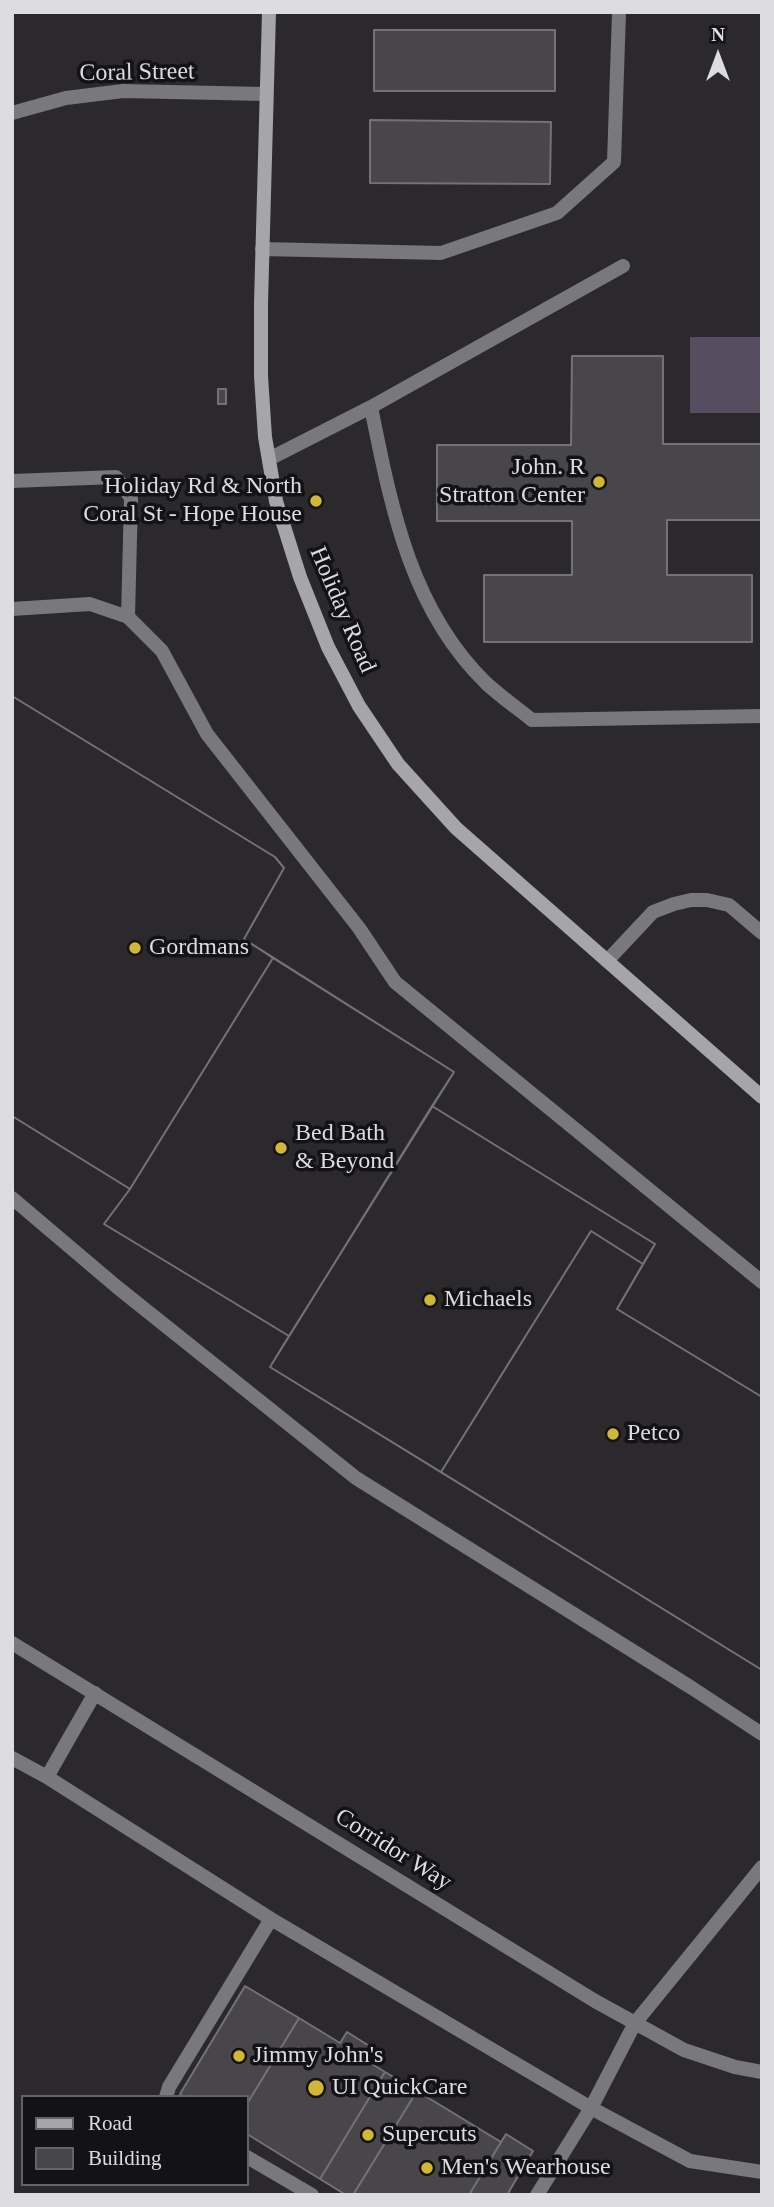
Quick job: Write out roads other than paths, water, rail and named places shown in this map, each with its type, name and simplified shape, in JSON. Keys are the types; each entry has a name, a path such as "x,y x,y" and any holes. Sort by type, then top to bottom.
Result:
{"street":[{"name":"Holiday Road","path":"269,12 262,249 261,376 265,437 276,501 300,577 328,647 359,706 398,764 456,828 762,1097"},
{"path":"262,249 441,253 557,213 614,162 619,12"},
{"name":"Coral Street","path":"12,113 66,98 123,92 265,94"},
{"path":"269,459 370,407 623,266"},
{"path":"370,407 396,522 417,583 448,637 486,682 531,720 762,716"},
{"path":"12,481 116,477 131,498 128,617"},
{"path":"12,609 90,604 128,617 162,651 207,734 359,928 395,982 762,1283"},
{"path":"607,961 653,912 691,900 729,905 762,933"},
{"path":"12,1198 117,1287 356,1478 762,1734"},
{"name":"Corridor Way","path":"12,1643 635,2023 684,2050 736,2067 762,2072"},
{"path":"47,1777 95,1693"},
{"path":"12,1758 47,1777 271,1919 591,2108 690,2161 762,2172"},
{"path":"537,2195 591,2108 635,2023 762,1867"},
{"path":"167,2095 271,1919"},
{"path":"248,2158 312,2195"}],"place":[{"name":"John. R Stratton Center","path":"599,482"},
{"name":"Holiday Rd & North Coral St - Hope House","path":"316,501"},
{"name":"Gordmans","path":"135,948"},
{"name":"Bed Bath & Beyond","path":"281,1148"},
{"name":"Michaels","path":"430,1300"},
{"name":"Petco","path":"613,1434"},
{"name":"Jimmy John's","path":"239,2056"},
{"name":"UI QuickCare","path":"316,2088"},
{"name":"Supercuts","path":"368,2135"},
{"name":"Men's Wearhouse","path":"427,2168"}]}
